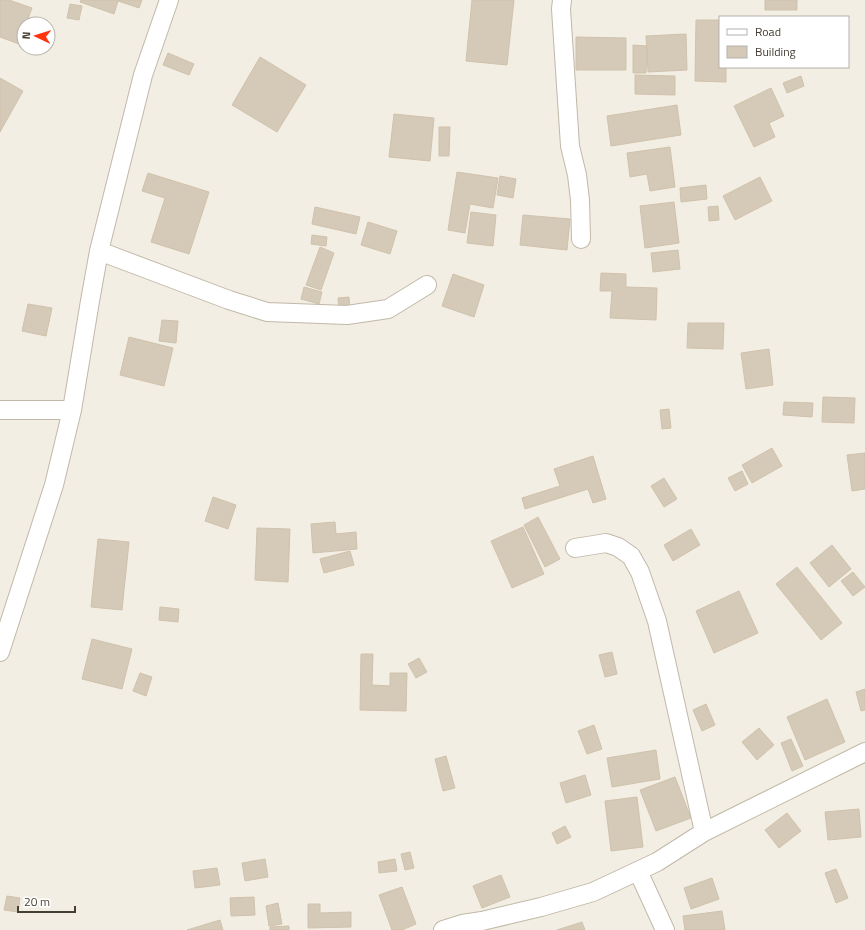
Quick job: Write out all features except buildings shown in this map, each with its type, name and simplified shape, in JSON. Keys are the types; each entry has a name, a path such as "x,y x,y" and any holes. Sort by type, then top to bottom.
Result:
{"street":[{"path":"0,652 54,485 72,410 99,251 143,75 169,0"},
{"path":"562,0 561,10 569,139 577,175 581,239"},
{"path":"99,251 229,300 266,312 347,315 388,309 427,285"},
{"path":"0,410 72,410"},
{"path":"575,548 606,543 618,547 631,556 640,572 657,621 704,832"},
{"path":"443,930 462,924 484,925 541,906 593,892 657,862 704,832 865,752"},
{"path":"638,870 665,930"}]}
